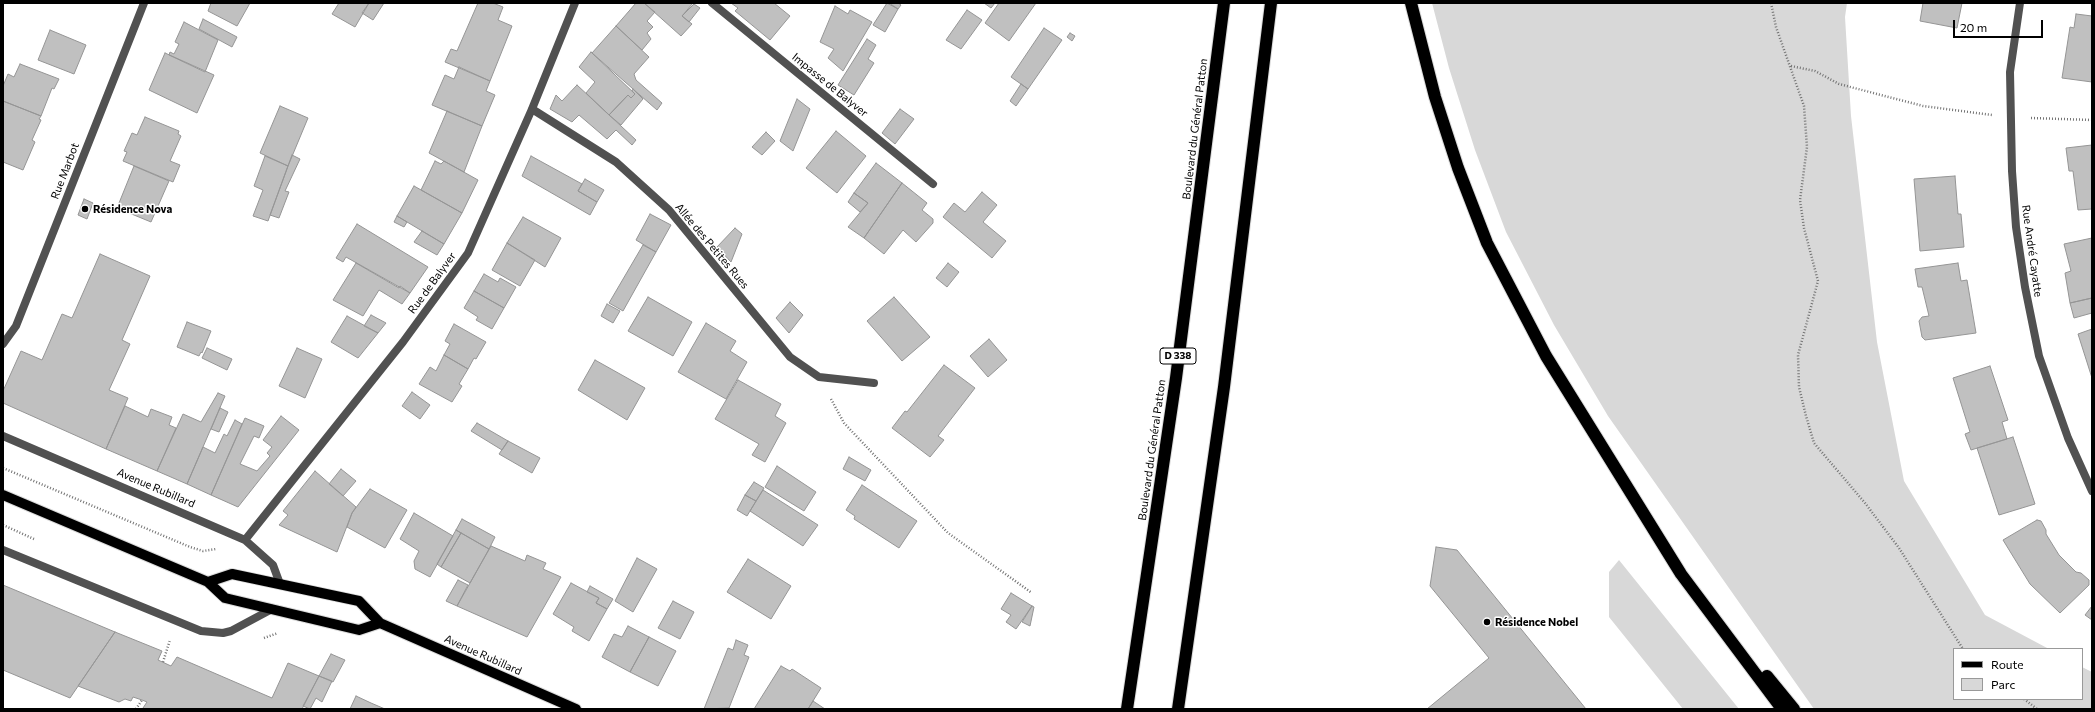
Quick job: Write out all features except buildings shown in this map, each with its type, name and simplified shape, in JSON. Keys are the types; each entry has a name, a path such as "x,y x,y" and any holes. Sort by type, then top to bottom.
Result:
{"highway":[{"name":"Boulevard du Général Patton","path":"1127,709 1176,378 1224,3"},
{"path":"1178,709 1224,387 1271,3"},
{"path":"1411,3 1435,97 1458,168 1487,243 1546,356 1681,574 1782,709"},
{"path":"1681,574 1794,709"}],"main road":[{"path":"3,495 208,582 225,598 359,630 380,623"},
{"name":"Avenue Rubillard","path":"208,582 232,574 359,601 380,623 576,709"}],"street":[{"name":"Rue Marbot","path":"3,344 16,326 144,3"},
{"name":"Rue de Balyver","path":"245,540 403,342 468,253 532,109 575,3"},
{"name":"Impasse de Balyver","path":"712,3 933,184"},
{"name":"Rue André Cayatte","path":"2020,3 2010,72 2016,227 2025,287 2039,356 2068,438 2092,491"},
{"name":"Allée des Petites Rues","path":"532,109 616,162 669,210 790,357 819,377 874,383"},
{"name":"Avenue Rubillard","path":"3,436 245,540 272,565 280,584"},
{"path":"3,550 201,631 223,634 272,609"}],"path":[{"path":"1771,3 1776,27 1804,106 1807,146 1800,200 1804,228 1818,281 1798,355 1799,387 1814,443 1865,503 1899,548 1962,648"},
{"path":"1791,66 1815,70 1839,84 1923,106 2011,117 2092,120"},
{"path":"819,377 844,423 948,533 1032,593"},
{"path":"3,468 190,547"},
{"path":"136,709 142,700"},
{"path":"2025,700 2037,709"}],"green space":[{"path":"1432,3 1847,3 1845,17 1851,116 1877,342 1904,481 1985,615 2047,648 1953,648 1953,700 2083,700 2083,668 2092,672 2092,709 1814,709 1608,416 1554,325 1506,232 1475,150 1449,68"},
{"path":"1619,560 1739,709 1683,709 1609,617 1609,572"}],"place":[{"name":"Résidence Nova","path":"85,209"},
{"name":"Résidence Nobel","path":"1487,622"}]}
